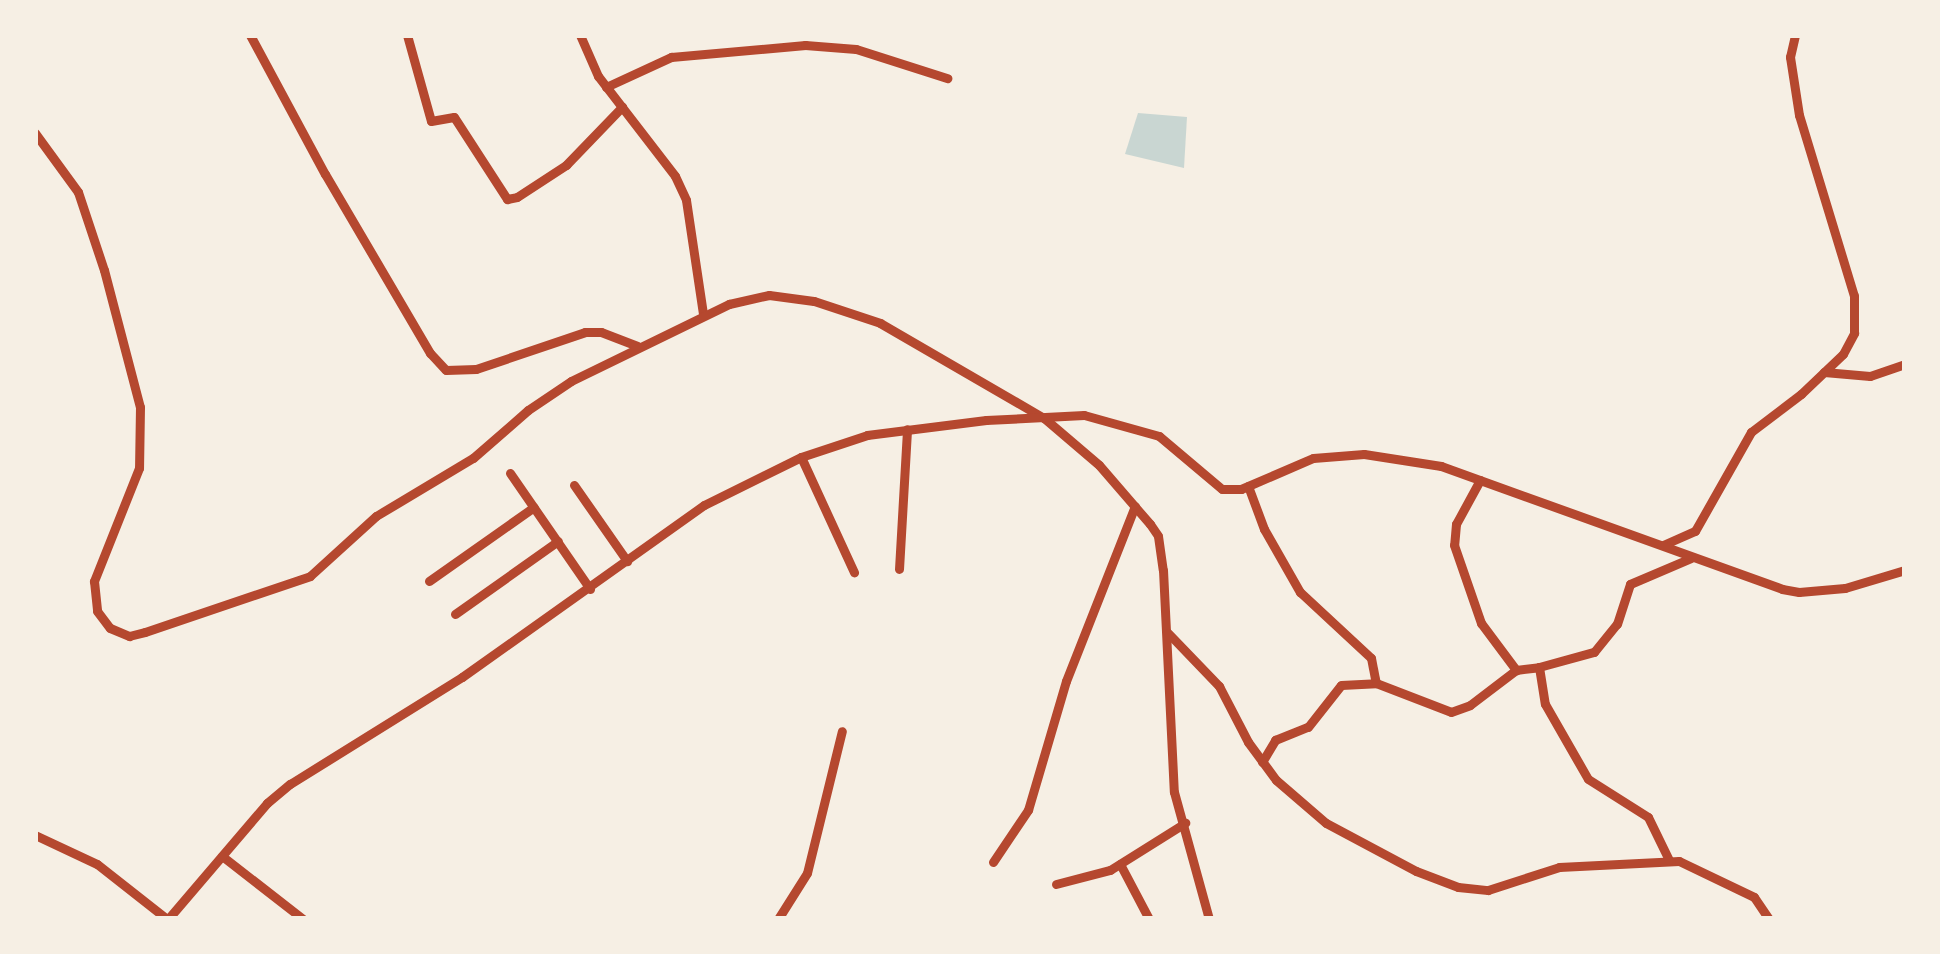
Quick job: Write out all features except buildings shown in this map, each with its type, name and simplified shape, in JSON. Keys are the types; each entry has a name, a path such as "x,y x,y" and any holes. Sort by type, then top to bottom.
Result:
{"street":[{"path":"250,35 334,190 423,342 446,370 463,372 585,332 638,346"},
{"path":"407,35 431,121 454,117 506,198 517,197 566,165 622,107"},
{"path":"580,35 589,61 606,87 676,176 686,200 703,314"},
{"path":"1663,546 1695,531 1751,432 1843,354 1854,333 1856,314 1800,115 1790,57 1794,35"},
{"path":"606,87 688,54 806,45 856,49 947,78"},
{"path":"35,133 78,192 140,408 138,468 93,590 102,619 120,634 145,632 310,576 376,516 487,448 546,396 703,314 769,295 854,313 936,351 1044,418 1099,465 1158,536 1168,633 1174,792 1209,919"},
{"path":"1824,372 1870,376 1905,364"},
{"path":"35,835 97,864 167,919 267,803 290,784 462,677 704,505 800,457 867,435 908,429 1084,415 1146,431 1170,442 1212,484 1232,490 1331,454 1424,463 1799,592 1845,588 1905,570"},
{"path":"899,569 908,429"},
{"path":"800,457 854,572"},
{"path":"510,474 590,589"},
{"path":"1480,480 1456,524 1454,545 1480,622 1516,670"},
{"path":"574,485 628,561"},
{"path":"1248,486 1264,529 1300,592 1370,658 1376,683"},
{"path":"993,862 1028,810 1066,682 1135,506"},
{"path":"429,580 534,507"},
{"path":"455,614 558,541"},
{"path":"1262,762 1275,740 1308,727 1335,689 1376,683 1451,712 1462,710 1516,670 1594,652 1617,624 1620,603 1630,584 1692,557"},
{"path":"1168,633 1220,686 1276,780 1344,834 1458,887 1488,890 1570,866 1606,868 1669,860 1692,866 1754,897 1769,919"},
{"path":"1539,666 1545,704 1588,779 1648,817 1669,860"},
{"path":"778,919 807,873 842,731"},
{"path":"1056,884 1088,879 1185,824"},
{"path":"222,856 302,919"},
{"path":"1120,864 1149,919"}],"shaded area":[{"path":"1138,113 1187,117 1184,168 1125,154"}]}
